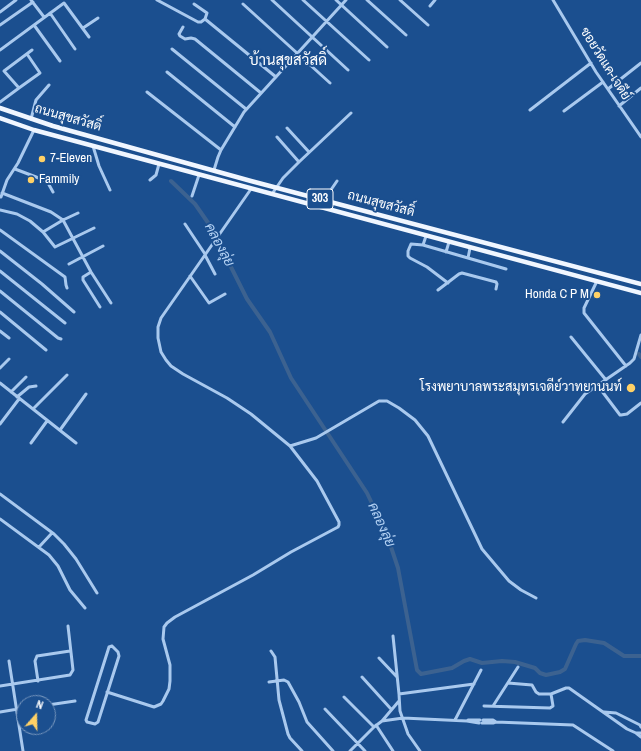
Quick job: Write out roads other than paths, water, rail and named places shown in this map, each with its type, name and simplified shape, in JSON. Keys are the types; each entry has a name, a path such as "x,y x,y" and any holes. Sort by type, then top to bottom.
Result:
{"main road":[{"name":"ถนนสุขสวัสดิ์","path":"0,108 31,119 214,170 641,284"},
{"name":"ถนนสุขสวัสดิ์","path":"0,118 34,130 641,293"}],"street":[{"path":"0,12 16,0"},
{"path":"157,0 198,22 201,22 205,19 206,13 194,4"},
{"path":"272,0 348,70"},
{"path":"303,0 369,60"},
{"path":"336,0 387,47"},
{"path":"214,170 218,157 246,109 346,0"},
{"path":"367,0 406,35"},
{"path":"400,0 428,25"},
{"path":"430,6 435,0"},
{"name":"ซอยวัดแค-เจดีย์","path":"553,0 618,106 641,137"},
{"path":"0,25 32,1 44,17"},
{"path":"0,50 64,3 89,37"},
{"path":"243,4 330,83"},
{"path":"50,13 75,49"},
{"path":"83,28 98,18"},
{"path":"205,19 276,77"},
{"path":"34,25 60,61"},
{"path":"183,27 179,34 180,36 185,39 195,39 261,93"},
{"path":"172,48 246,109"},
{"path":"0,74 32,50"},
{"path":"0,102 40,73 26,54"},
{"path":"530,110 591,63"},
{"path":"608,89 641,63"},
{"path":"4,71 19,88"},
{"path":"167,72 235,127"},
{"path":"564,111 603,82"},
{"path":"31,119 36,100 49,85"},
{"path":"618,106 641,88"},
{"path":"147,92 222,150"},
{"path":"272,194 276,187 299,162 351,114"},
{"path":"287,128 309,152"},
{"path":"34,130 15,169 7,180 1,196 51,212 63,220 91,272 111,303"},
{"path":"277,137 299,162"},
{"path":"93,146 99,166 110,190"},
{"path":"150,180 156,175 159,164"},
{"path":"15,169 44,180 54,192"},
{"path":"192,196 199,175"},
{"path":"324,200 336,182"},
{"path":"107,692 154,707 161,704 169,689 170,681 170,665 162,639 164,627 167,623 175,617 338,527 340,522 317,481 290,446 251,414 227,398 171,366 161,352 158,338 158,327 164,313 251,189"},
{"path":"0,210 21,216 30,221 43,232 55,247 94,228"},
{"path":"43,232 78,213"},
{"path":"185,224 205,255 215,274"},
{"path":"0,230 65,277 67,288"},
{"path":"423,245 426,236"},
{"path":"446,252 449,242"},
{"path":"448,283 427,267 408,256 408,251 411,244 423,245 506,269"},
{"path":"69,264 103,246"},
{"path":"468,258 470,248"},
{"path":"0,250 74,312"},
{"path":"0,271 65,323"},
{"path":"91,272 83,277 83,280 100,307"},
{"path":"438,290 462,273 496,282 496,289"},
{"path":"190,276 209,303 225,294"},
{"path":"597,281 584,308 584,313 626,366"},
{"path":"0,291 61,339"},
{"path":"0,312 46,350"},
{"path":"0,331 9,338"},
{"path":"563,422 585,394 634,359 641,335"},
{"path":"571,337 606,380"},
{"path":"0,368 9,359"},
{"path":"33,409 67,375"},
{"path":"11,392 26,377"},
{"path":"0,383 76,444"},
{"path":"0,424 18,398 30,387 36,386"},
{"path":"598,386 622,416 641,403"},
{"path":"60,430 86,394"},
{"path":"290,446 316,438 379,401 387,401 399,408 415,420 428,436 482,549 509,581 521,590 536,598"},
{"path":"31,443 47,421"},
{"path":"0,494 52,533 69,551 97,593"},
{"path":"0,519 39,547 53,560 70,590 85,608"},
{"path":"39,547 52,533"},
{"path":"0,686 70,675 73,670 68,626"},
{"path":"393,636 400,694 400,711 408,734 420,751"},
{"path":"110,646 113,646 118,652 119,656 107,692 97,724 87,722 88,712 110,646"},
{"path":"38,681 35,661 36,656 70,650"},
{"path":"271,651 275,657 276,681 279,700 288,734 302,751"},
{"path":"378,658 397,677"},
{"path":"9,661 16,704"},
{"path":"493,706 518,668"},
{"path":"455,720 481,670"},
{"path":"362,677 391,709"},
{"path":"269,682 284,680 288,682 299,702 307,722 333,751"},
{"path":"508,683 532,685 536,693 551,694 569,688 627,729 641,735"},
{"path":"400,694 474,684"},
{"path":"484,706 553,708 551,694"},
{"path":"344,697 375,726 393,751"},
{"path":"56,704 75,701"},
{"path":"350,751 382,721 399,701"},
{"path":"325,709 365,751"},
{"path":"0,712 16,710"},
{"path":"604,712 616,713 641,726"},
{"path":"382,721 403,718 467,721 493,720 496,722 573,725 614,751"},
{"path":"21,735 23,751"}],"waterway":[{"name":"คลองลุ่ย","path":"171,181 195,204 211,227 247,299 270,332 291,378 367,493 387,535 398,568 417,670 421,674 452,668 470,659 482,663 502,661 515,662 535,668 540,673 546,675 560,672 565,669 578,641 585,640 604,643 624,656 641,656"}],"place":[{"name":"7-Eleven","path":"42,159"},
{"name":"Fammily","path":"31,180"},
{"name":"Honda C P M","path":"597,295"},
{"name":"โรงพยาบาลพระสมุทรเจดีย์วาทยานนท์","path":"631,388"}],"district":[{"name":"บ้านสุขสวัสดิ์","path":"288,61"}]}
